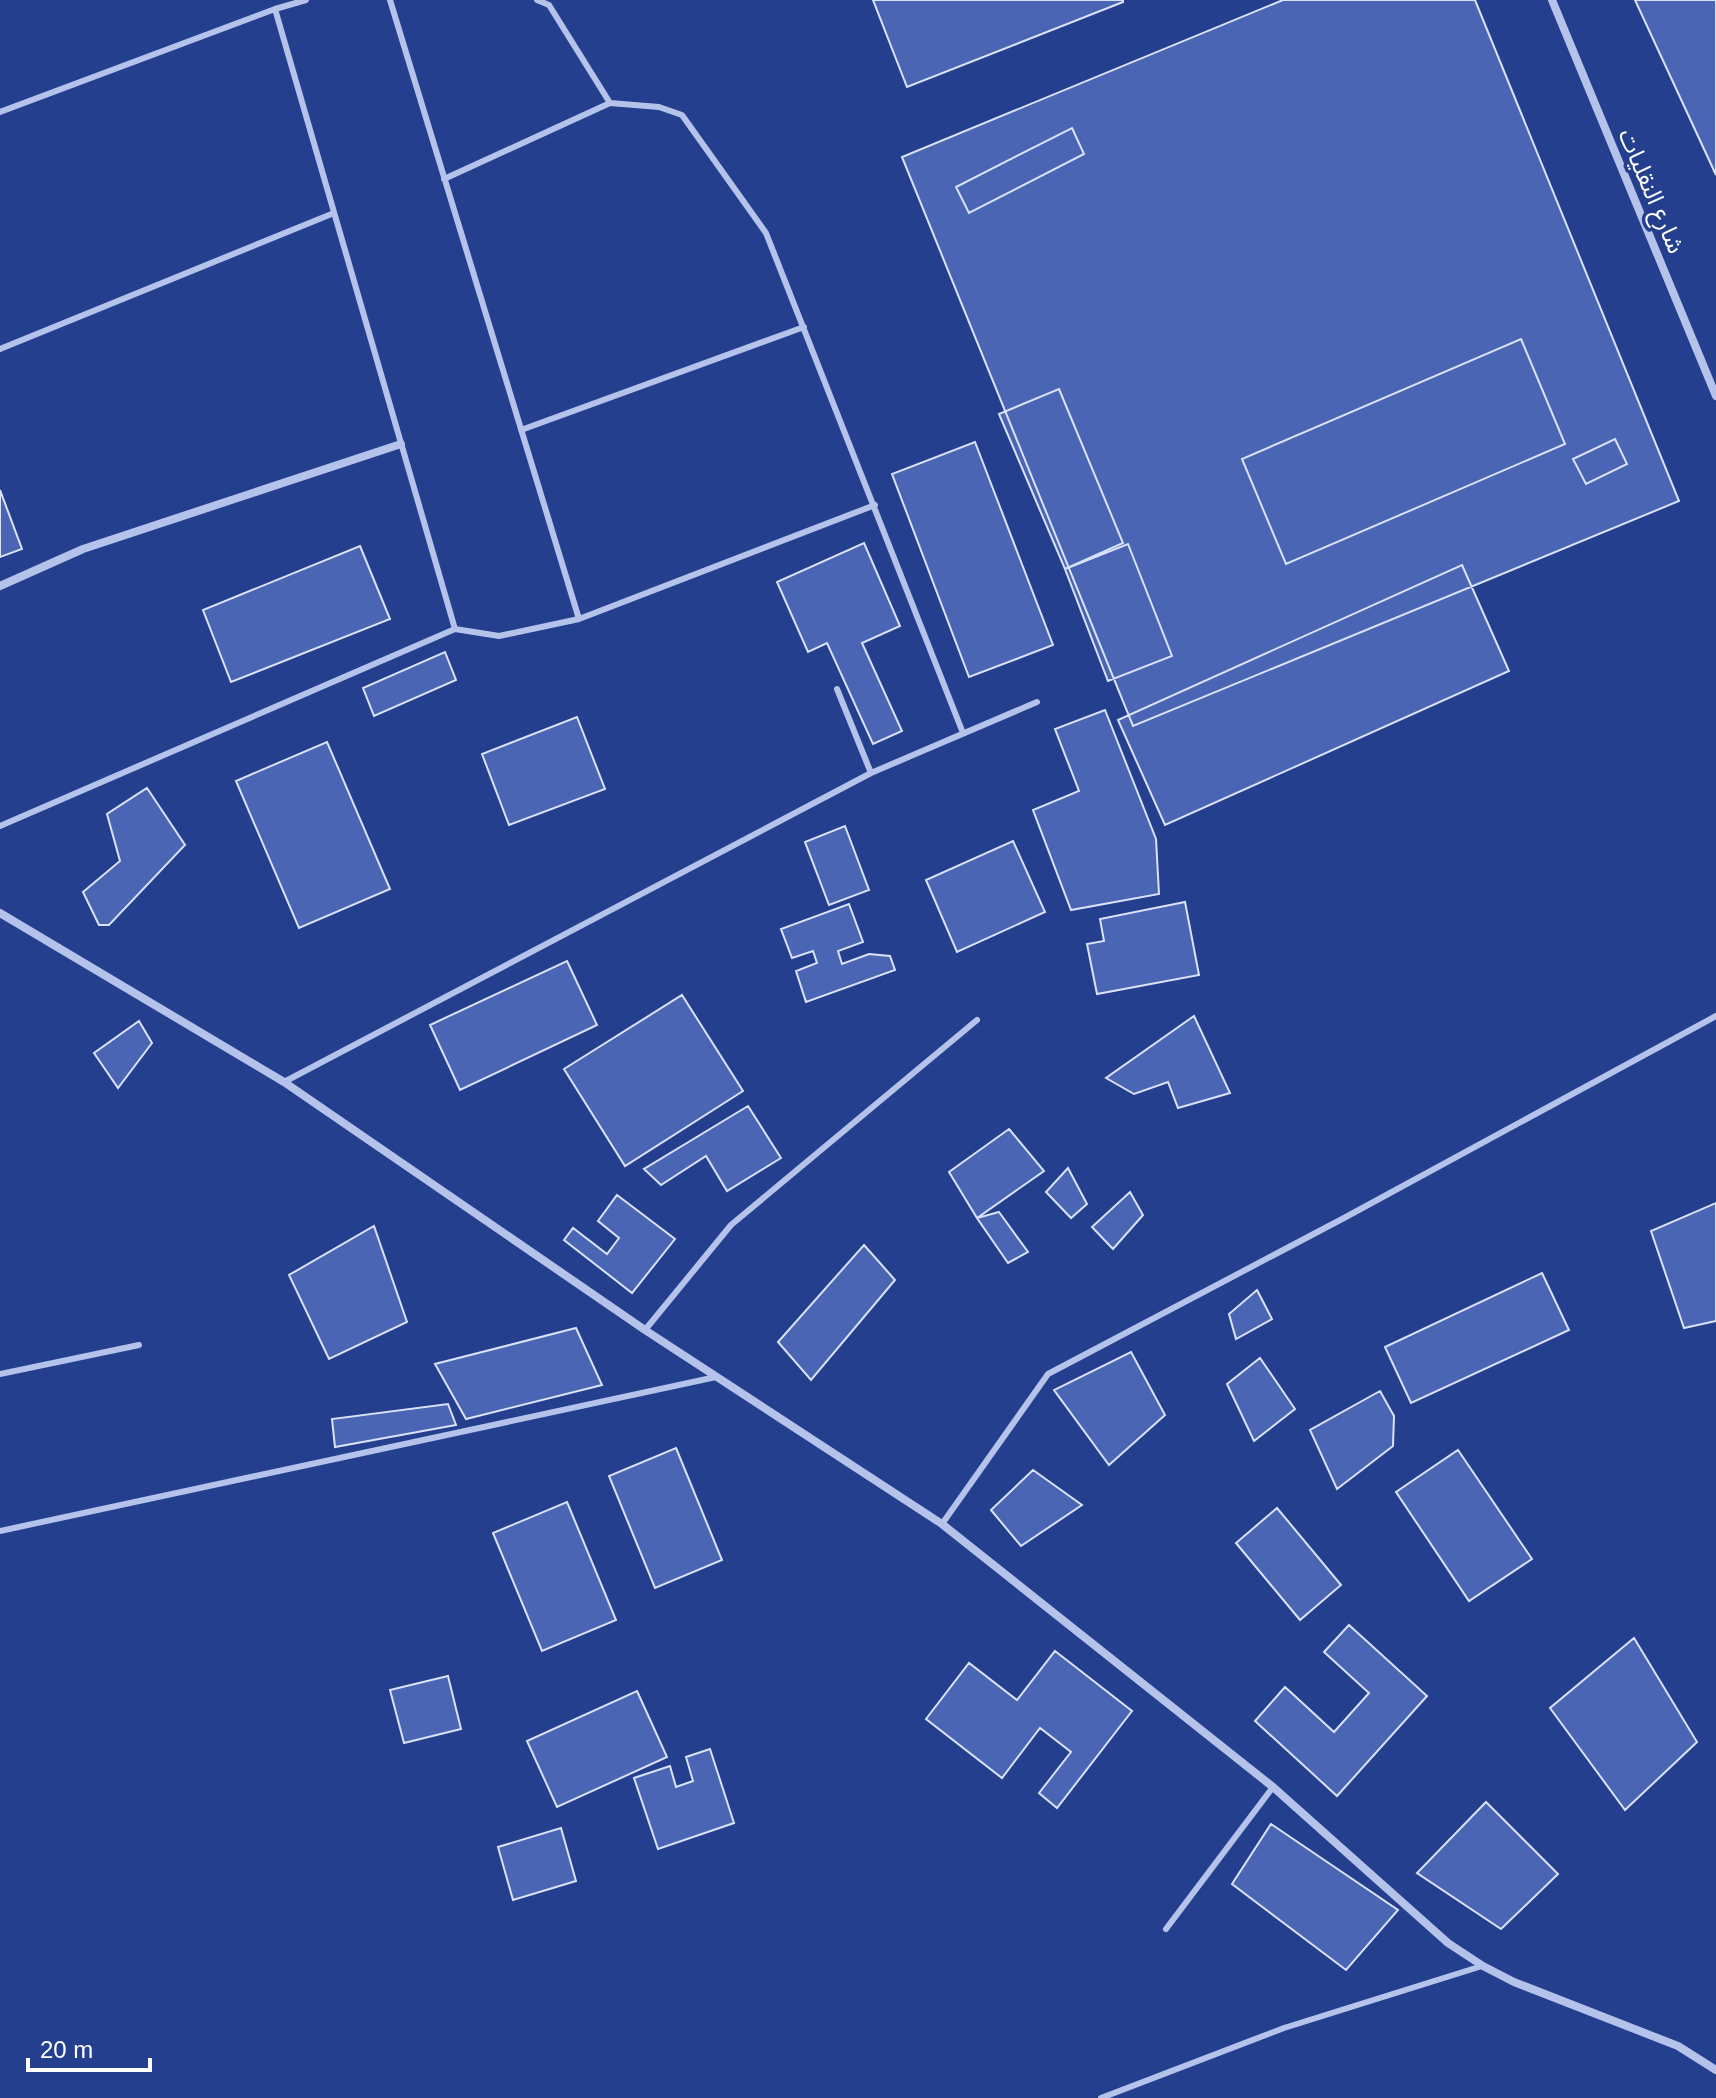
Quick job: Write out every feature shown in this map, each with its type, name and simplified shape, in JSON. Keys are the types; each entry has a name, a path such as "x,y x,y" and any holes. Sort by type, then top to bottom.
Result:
{"street":[{"name":"شارع النقليات","path":"1552,0 1716,396"},
{"path":"0,586 83,549 401,444"},
{"path":"0,913 284,1082 645,1330 942,1524 1273,1787 1448,1943 1514,1982 1678,2046 1716,2070"}],"lane":[{"path":"0,112 306,0"},
{"path":"390,0 579,619"},
{"path":"537,0 549,5 610,103"},
{"path":"275,9 455,629"},
{"path":"444,179 610,103 659,107 682,115 766,233 963,733"},
{"path":"0,349 334,213"},
{"path":"521,430 804,327"},
{"path":"0,826 455,629 499,636 579,619 875,505"},
{"path":"837,689 871,773"},
{"path":"284,1082 871,773 1037,702"},
{"path":"942,1524 1048,1374 1358,1211 1716,1016"},
{"path":"645,1330 731,1225 977,1020"},
{"path":"0,1374 139,1345"},
{"path":"0,1531 719,1376"},
{"path":"1166,1929 1273,1787"},
{"path":"1101,2098 1284,2028 1483,1966"}],"building":[{"path":"873,0 1123,0 1123,2 907,87"},
{"path":"1283,0 1475,0 1679,501 1133,726 902,157"},
{"path":"1635,0 1716,0 1716,175"},
{"path":"1072,128 1084,154 969,213 956,187"},
{"path":"1521,339 1565,444 1286,564 1242,459"},
{"path":"1059,389 1123,543 1065,569 999,414"},
{"path":"1615,439 1627,464 1586,484 1573,459"},
{"path":"975,442 1053,645 969,677 892,474"},
{"path":"0,490 22,549 0,557"},
{"path":"864,543 900,626 862,643 902,731 873,744 827,643 808,652 777,582"},
{"path":"1128,544 1172,656 1108,681 1065,569"},
{"path":"360,546 390,619 231,682 203,610"},
{"path":"1462,565 1509,671 1165,825 1118,720"},
{"path":"445,652 456,680 374,716 363,688"},
{"path":"1105,710 1156,839 1159,894 1071,910 1033,810 1079,791 1055,729"},
{"path":"577,717 605,789 509,825 482,754"},
{"path":"327,742 390,889 299,928 236,781"},
{"path":"147,788 185,845 109,925 99,925 83,892 120,861 107,814"},
{"path":"845,826 869,890 829,905 805,842"},
{"path":"1013,841 1045,912 957,952 926,880"},
{"path":"1185,902 1199,975 1097,994 1087,944 1104,941 1100,919"},
{"path":"849,904 863,942 838,951 842,964 869,954 890,956 895,970 806,1002 796,971 817,963 813,951 792,958 781,929"},
{"path":"567,961 597,1025 460,1090 430,1025"},
{"path":"682,995 743,1091 625,1166 564,1069"},
{"path":"1194,1016 1230,1093 1178,1108 1168,1082 1134,1094 1106,1078"},
{"path":"139,1021 152,1043 118,1088 94,1053"},
{"path":"748,1106 781,1158 727,1191 706,1156 661,1185 644,1169"},
{"path":"1009,1129 1044,1171 977,1218 949,1172"},
{"path":"1068,1168 1087,1204 1071,1218 1046,1192"},
{"path":"1130,1192 1143,1215 1113,1249 1092,1227"},
{"path":"617,1195 675,1239 632,1293 564,1240 573,1228 607,1254 619,1238 598,1221"},
{"path":"1716,1203 1716,1321 1684,1328 1651,1231"},
{"path":"999,1212 1028,1252 1008,1263 977,1218"},
{"path":"374,1226 407,1322 329,1359 289,1275"},
{"path":"864,1245 895,1280 811,1380 778,1342"},
{"path":"1542,1273 1569,1330 1411,1403 1385,1347"},
{"path":"1257,1290 1272,1319 1236,1339 1229,1314"},
{"path":"576,1328 602,1385 466,1419 435,1364"},
{"path":"1131,1352 1165,1415 1109,1465 1054,1390"},
{"path":"1260,1358 1295,1409 1254,1441 1227,1384"},
{"path":"1380,1391 1394,1416 1393,1446 1337,1489 1310,1430"},
{"path":"448,1404 456,1425 335,1447 332,1419"},
{"path":"676,1448 722,1560 655,1588 609,1476"},
{"path":"1458,1450 1532,1559 1469,1601 1396,1492"},
{"path":"1033,1470 1082,1505 1021,1546 991,1510"},
{"path":"567,1502 616,1620 542,1651 493,1533"},
{"path":"1277,1508 1341,1585 1300,1620 1236,1543"},
{"path":"1349,1625 1427,1696 1337,1796 1255,1721 1285,1687 1334,1732 1369,1693 1324,1652"},
{"path":"1634,1638 1697,1742 1625,1810 1550,1708"},
{"path":"1055,1651 1132,1711 1057,1808 1039,1793 1071,1752 1040,1728 1002,1778 926,1719 969,1663 1017,1700"},
{"path":"448,1676 461,1729 404,1743 390,1690"},
{"path":"637,1691 667,1757 557,1807 527,1741"},
{"path":"710,1749 734,1823 658,1849 634,1778 670,1766 676,1787 693,1781 686,1757"},
{"path":"1486,1802 1558,1874 1501,1929 1417,1873"},
{"path":"1271,1824 1398,1910 1346,1970 1232,1884"},
{"path":"561,1828 576,1881 513,1900 498,1847"}]}
